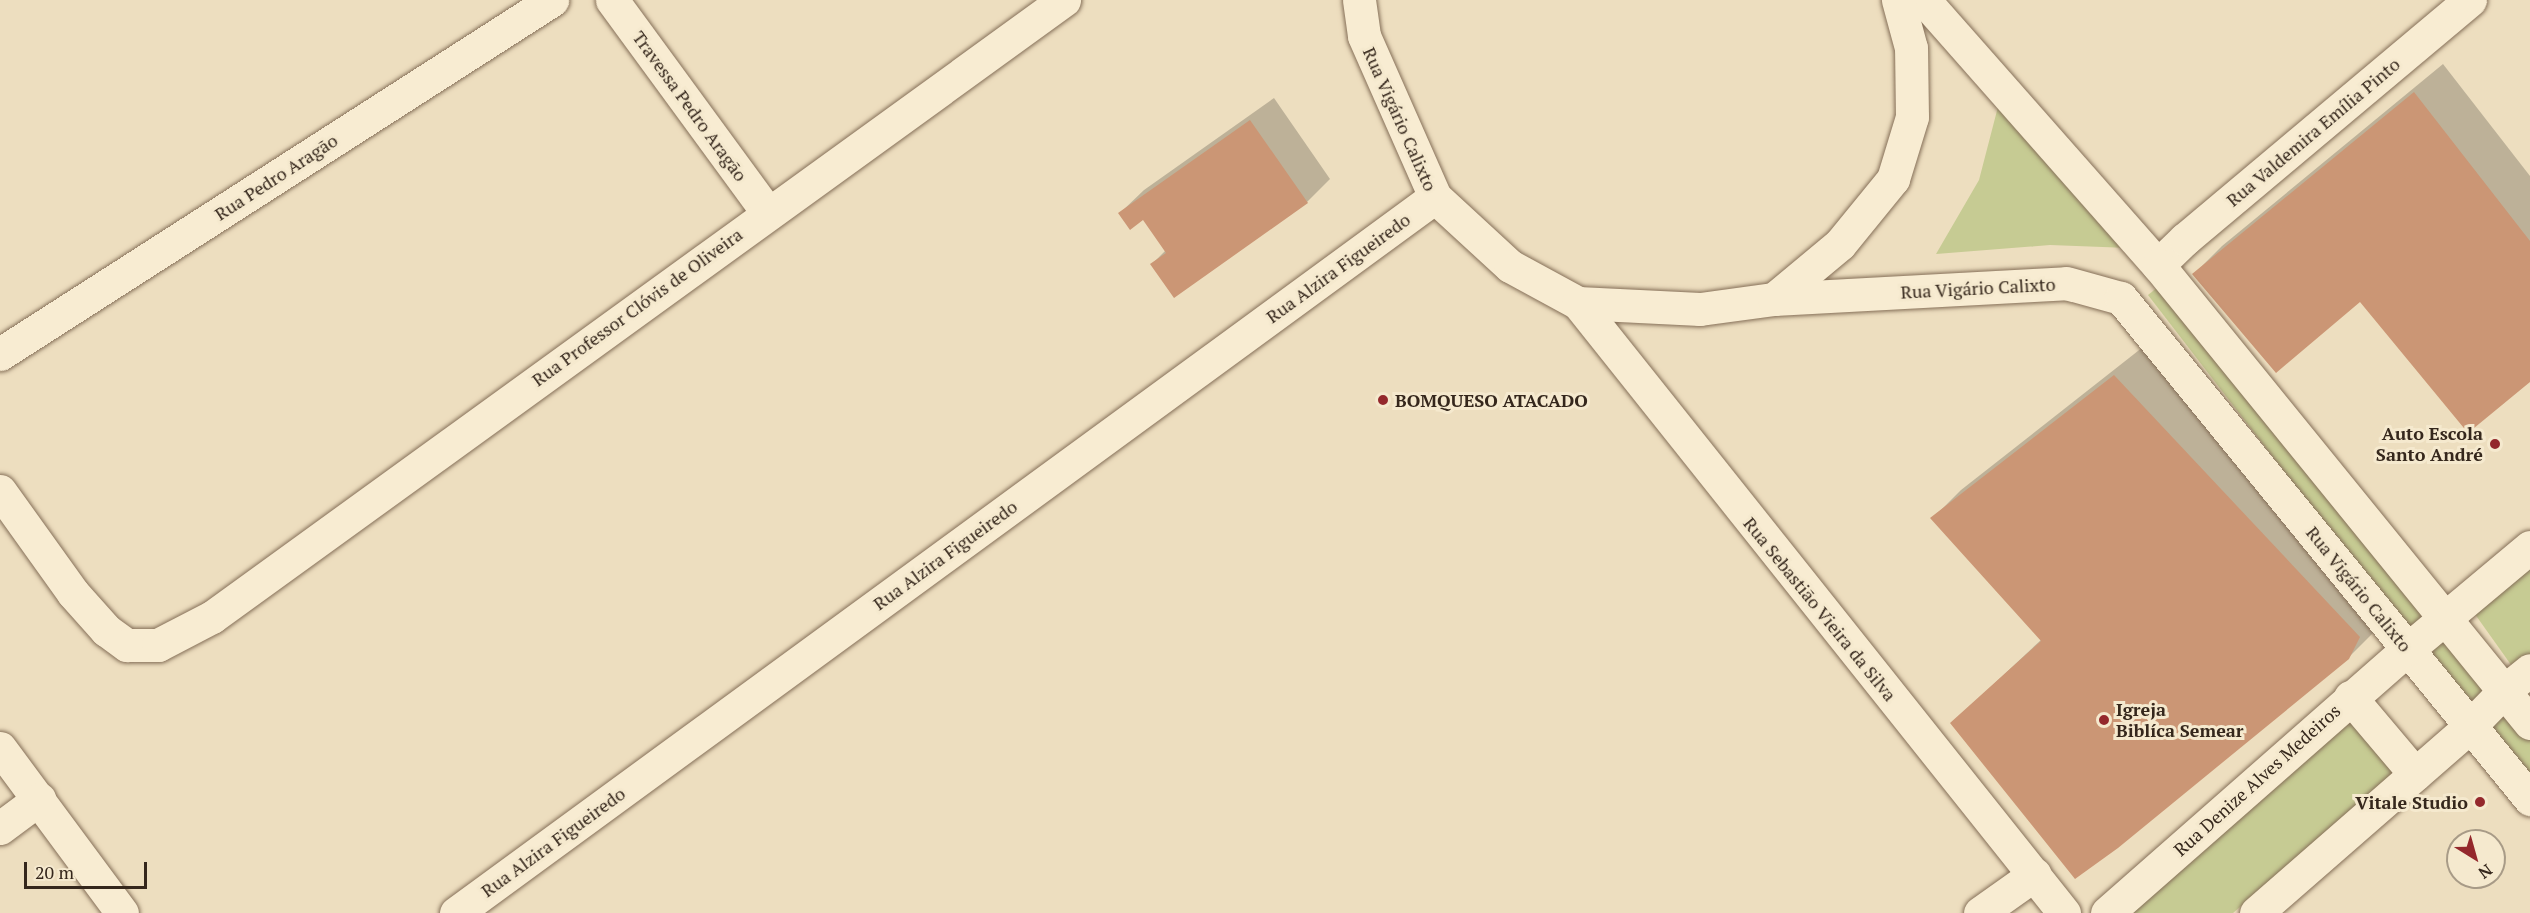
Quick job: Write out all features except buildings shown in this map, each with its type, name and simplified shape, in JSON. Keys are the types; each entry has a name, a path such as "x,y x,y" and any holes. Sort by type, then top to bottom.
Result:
{"street":[{"name":"Rua Pedro Aragão","path":"0,354 552,0"},
{"name":"Travessa Pedro Aragão","path":"612,0 767,212"},
{"name":"Rua Professor Clóvis de Oliveira","path":"0,491 73,593 106,630 127,645 158,645 212,617 767,212 1064,0"},
{"name":"Rua Vigário Calixto","path":"1359,0 1364,36 1435,197 1510,267 1578,303 1700,309 1774,299 2066,283 2121,298 2408,649 2469,728 2530,800"},
{"path":"1774,299 1840,244 1893,178 1912,117 1911,48 1898,0"},
{"path":"1924,0 2158,265 2530,723"},
{"name":"Rua Valdemira Emília Pinto","path":"2158,265 2185,239 2470,0"},
{"name":"Rua Alzira Figueiredo","path":"456,913 1435,197"},
{"name":"Rua Sebastião Vieira da Silva","path":"1578,303 2064,913"},
{"name":"Rua Denize Alves Medeiros","path":"2107,913 2350,698 2530,547"},
{"path":"2256,913 2469,728 2504,691 2530,670"},
{"path":"2350,698 2415,774"},
{"path":"0,748 122,913"},
{"path":"0,828 39,799"},
{"path":"1980,913 2035,874"}],"green space":[{"path":"2000,99 2129,248 2050,245 1936,254 1979,180"},
{"path":"2164,282 2530,720 2530,780 2400,622 2148,295"},
{"path":"2530,562 2530,656 2514,669 2472,610"},
{"path":"2347,716 2397,773 2233,913 2120,913"}],"place":[{"name":"BOMQUESO ATACADO","path":"1383,400"},
{"name":"Auto Escola Santo André","path":"2495,444"},
{"name":"Igreja Biblíca Semear","path":"2104,720"},
{"name":"Vitale Studio","path":"2480,802"}]}
